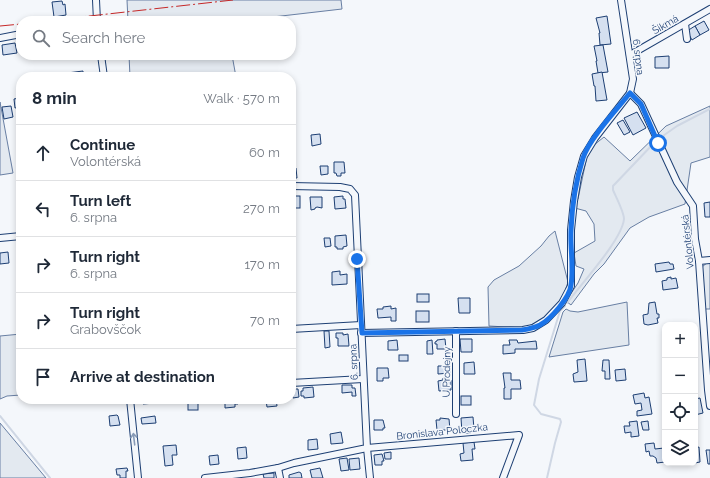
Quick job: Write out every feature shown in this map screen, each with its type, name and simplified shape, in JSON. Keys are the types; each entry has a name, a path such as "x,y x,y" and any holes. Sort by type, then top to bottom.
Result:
{"street":[{"path":"96,0 97,16"},
{"name":"6. srpna","path":"370,478 363,379 362,333 522,330 533,328 546,320 562,303 571,286 571,230 576,189 584,156 595,138 630,93 633,79 621,0"},
{"name":"Šikmá","path":"630,55 710,9"},
{"path":"685,24 687,39"},
{"path":"0,38 16,35"},
{"path":"102,60 103,72"},
{"name":"Volontérská","path":"630,93 641,104 677,182 693,206 695,239 700,261 710,406"},
{"path":"296,186 340,187 350,189 355,195 362,333"},
{"path":"0,238 16,236"},
{"path":"700,261 710,260"},
{"path":"296,329 361,325"},
{"name":"U Prodejny","path":"456,331 456,414"},
{"path":"296,382 363,379"},
{"path":"131,404 138,478"},
{"name":"Bronislava Poloczka","path":"367,448 519,435 503,478"},
{"path":"205,478 278,468 294,463 367,448"},
{"path":"278,468 280,478"}],"shaded area":[{"path":"127,0 341,0 342,9 281,16 128,16"},
{"path":"129,60 233,60 235,72 130,72"},
{"path":"0,102 13,173 0,175"},
{"path":"710,106 710,157 691,163 685,204 649,217 630,228 604,264 594,274 571,305 566,301 578,283 584,269 576,266 574,253 595,241 594,224 586,211 571,207 578,199 587,156 594,145 604,137 630,161 666,126"},
{"path":"555,231 568,282 564,294 553,311 538,322 524,328 489,326 488,287 494,280 519,266"},
{"path":"710,262 710,309 705,309 702,267"},
{"path":"627,302 629,345 549,357 563,312 566,309 578,312"},
{"path":"16,334 16,395 7,396 0,399 0,336"},
{"path":"0,423 46,478 0,478"}],"building":[{"path":"62,1 63,5 65,4 66,15 54,16 52,2"},
{"path":"607,16 611,44 600,45 600,33 596,18"},
{"path":"704,21 709,30 700,35 695,26"},
{"path":"695,26 700,35 692,40 687,31"},
{"path":"15,43 16,53 3,55 2,45"},
{"path":"603,45 608,72 598,73 594,46"},
{"path":"669,56 669,68 655,68 655,57"},
{"path":"602,72 607,100 596,101 595,86 592,74"},
{"path":"14,99 16,99 15,108"},
{"path":"11,106 13,117 4,119 2,107"},
{"path":"637,112 646,128 633,135 624,118"},
{"path":"623,120 630,132 624,135 617,123"},
{"path":"320,134 321,144 312,146 311,135"},
{"path":"334,162 344,162 345,173 341,173 341,176 337,176 336,173 334,173"},
{"path":"320,166 328,166 328,174 321,175"},
{"path":"296,196 300,196 300,208 296,208"},
{"path":"343,196 343,199 345,199 346,208 335,209 334,197"},
{"path":"310,197 322,197 322,208 317,207 311,210"},
{"path":"710,202 710,217 705,217 704,203"},
{"path":"346,235 347,246 343,247 343,249 337,249 337,247 335,247 335,236"},
{"path":"324,238 330,238 331,246 325,247"},
{"path":"8,252 9,263 0,264 0,253"},
{"path":"669,262 670,264 673,264 674,269 656,272 655,264"},
{"path":"340,271 340,275 347,274 347,284 332,285 332,272"},
{"path":"671,277 671,279 676,278 678,288 663,290 662,281"},
{"path":"417,294 429,294 429,302 417,302"},
{"path":"458,298 470,298 470,313 459,313"},
{"path":"655,302 657,314 659,314 659,318 657,318 658,323 648,325 644,324 643,315 648,314 649,303"},
{"path":"391,306 391,309 396,308 396,321 391,321 391,317 378,318 377,309 383,309 383,307"},
{"path":"416,311 429,311 429,322 416,322"},
{"path":"324,331 329,331 330,347 325,348"},
{"path":"336,333 343,333 343,335 348,334 349,346 338,346 338,338 336,338"},
{"path":"445,339 446,349 437,349 437,344 435,344 435,342 437,340"},
{"path":"460,339 472,339 472,352 461,352"},
{"path":"397,340 398,350 388,350 388,341"},
{"path":"432,340 433,354 427,354 427,341"},
{"path":"509,340 517,340 518,343 536,341 537,349 515,349 515,353 503,354 503,345 510,345"},
{"path":"399,355 408,355 408,361 399,361"},
{"path":"585,359 587,381 574,382 573,374 578,372 577,360"},
{"path":"603,360 609,360 610,379 605,379 605,371 602,371"},
{"path":"474,362 475,374 464,374 464,363"},
{"path":"438,366 449,366 450,373 438,374"},
{"path":"377,368 388,368 389,378 383,378 383,381 377,381"},
{"path":"625,369 626,380 616,381 615,370"},
{"path":"503,373 511,373 511,380 520,380 521,389 511,389 511,399 504,399 505,388"},
{"path":"443,378 451,380 451,390 439,391 438,381 443,380"},
{"path":"342,385 352,385 352,388 355,388 356,396 352,396 352,392 342,393"},
{"path":"313,387 314,397 304,398 304,396 301,396 301,391 303,391 303,388"},
{"path":"296,389 298,389 299,397 296,398"},
{"path":"644,393 645,398 649,397 652,414 637,416 637,411 642,410 641,403 635,404 633,395"},
{"path":"461,396 471,396 471,405 461,405"},
{"path":"698,398 700,398 703,413 698,414"},
{"path":"188,404 198,404 198,410 188,410"},
{"path":"225,404 235,404 235,407 225,408"},
{"path":"267,404 277,404 277,406 267,407"},
{"path":"117,415 120,425 110,426 109,416"},
{"path":"155,416 156,423 142,424 141,418"},
{"path":"473,417 474,429 471,429 471,433 462,433 461,418"},
{"path":"440,418 449,419 450,430 437,430 436,420 440,420"},
{"path":"374,420 383,420 385,428 383,428 383,430 374,430"},
{"path":"637,421 639,436 631,437 631,432 625,433 624,426 630,426 629,422"},
{"path":"648,421 649,430 643,430 641,422"},
{"path":"341,432 343,443 331,444 330,434"},
{"path":"317,439 318,449 308,450 308,440"},
{"path":"474,442 475,449 472,449 473,460 461,461 460,454 464,453 463,443"},
{"path":"654,443 655,449 662,448 662,462 657,463 656,458 650,456 649,451 646,452 645,444"},
{"path":"176,445 177,455 172,455 173,465 165,466 163,446"},
{"path":"246,447 247,458 238,459 237,448"},
{"path":"698,447 700,462 698,462"},
{"path":"706,450 710,450 710,464 708,464"},
{"path":"391,452 391,459 385,459 384,453"},
{"path":"382,454 384,461 382,461 382,465 375,465 374,455"},
{"path":"218,455 219,464 210,465 209,456"},
{"path":"347,458 349,470 341,471 339,459"},
{"path":"359,458 360,469 350,470 349,459"},
{"path":"127,468 128,471 126,471 126,478 120,478 120,475 117,475 116,469"},
{"path":"320,468 323,478 312,478 310,470"},
{"path":"299,472 301,473 302,478 289,478 289,475"},
{"path":"274,473 274,478 264,478 263,474"}],"waterway":[{"path":"660,138 677,126 710,109"},
{"path":"567,303 609,250 622,228 624,216 613,190 613,186 654,143"},
{"path":"547,478 561,422 560,419 541,414 534,405 539,379 560,311 565,306"},
{"path":"0,416 50,478"}],"power":[{"path":"90,16 233,0"},
{"path":"0,26 16,24"}],"route":[{"path":"357,259 362,333 522,330 533,328 552,316 565,298 571,286 571,230 578,177 584,156 595,138 630,93 641,104 658,143"}]}
